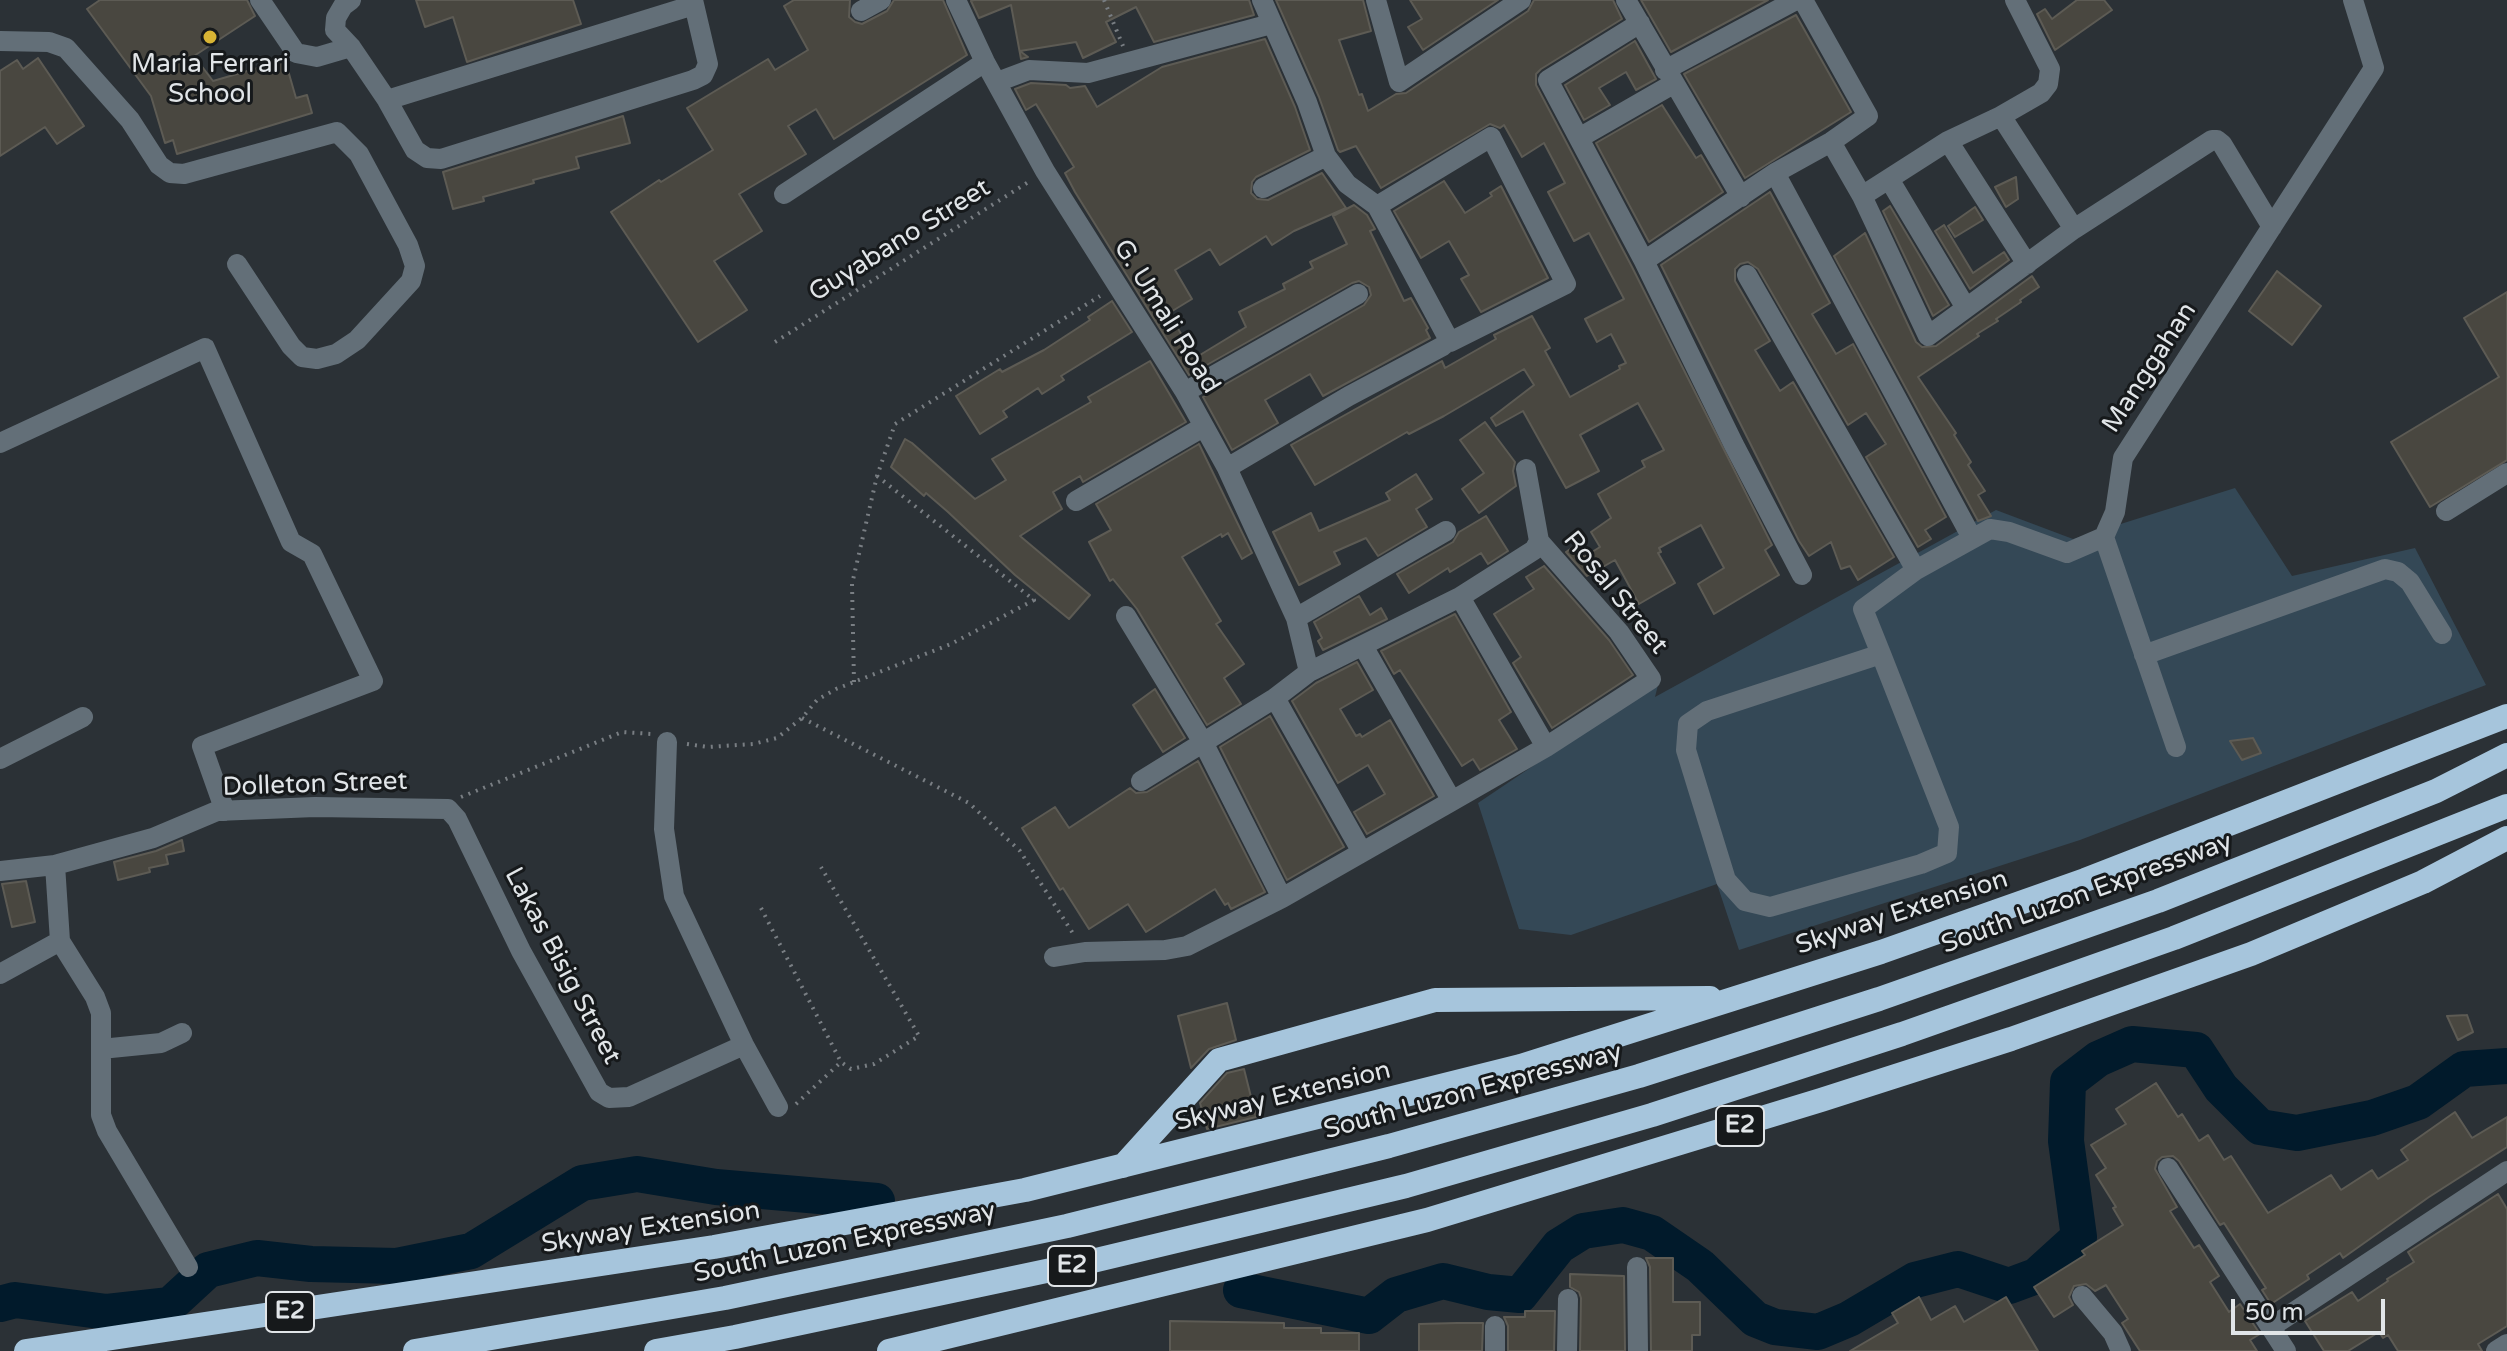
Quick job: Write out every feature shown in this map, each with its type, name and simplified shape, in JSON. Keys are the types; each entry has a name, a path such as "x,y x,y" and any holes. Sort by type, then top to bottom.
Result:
{"highway":[{"name":"Skyway Extension","path":"26,1351 699,1250 1070,1179 1521,1066 1881,952 2085,880 2507,716"},
{"name":"South Luzon Expressway","path":"415,1351 725,1298 1067,1226 1389,1146 1639,1076 1879,999 2158,901 2436,791 2507,755"},
{"name":"E2","path":"656,1351 1100,1260 1406,1186 1622,1124 1902,1034 2174,938 2507,806"},
{"name":"E2","path":"889,1351 1427,1220 1764,1118 2011,1039 2251,954 2349,915 2507,838"},
{"path":"1123,1166 1219,1060 1435,1000 1733,997"}],"street":[{"path":"260,0 296,53 317,57 351,47"},
{"path":"351,0 336,18 335,30 351,47 387,100 415,150 427,158 441,159 678,85 703,75 708,64 693,2 387,100"},
{"path":"861,11 881,0"},
{"name":"G. Umali Road","path":"956,0 985,62 1045,171 1185,392 1227,468 1296,618 1309,672"},
{"path":"1262,0 1307,102 1326,156 1347,184 1377,206 1450,342 1566,284 1491,137 1377,206"},
{"path":"1376,0 1399,82 1521,0"},
{"path":"1626,0 1741,197"},
{"path":"1579,138 1669,77 1796,0"},
{"path":"1644,261 1775,173 1831,142 1868,116 1803,0"},
{"path":"1862,196 1948,141 2041,93 2048,84 2050,69 2015,0"},
{"name":"Manggahan","path":"2104,537 2115,512 2123,458 2374,68 2353,0"},
{"path":"1640,23 1548,80 1644,261 1802,575"},
{"path":"997,82 1029,70 1088,73 1271,24"},
{"path":"0,41 49,42 66,48 130,120 159,165 170,173 184,174 337,132 359,154 408,245 415,266 411,281 357,340 336,354 317,359 302,357 291,346 237,264"},
{"path":"784,194 985,62"},
{"path":"2001,116 2074,229"},
{"path":"1831,142 1862,196 1928,336 2074,229 2207,141 2217,140 2222,144 2272,227"},
{"path":"1948,141 2027,264"},
{"path":"1263,188 1326,156"},
{"path":"1775,173 1972,538"},
{"path":"1889,179 1966,308"},
{"path":"1747,275 1916,570"},
{"path":"1185,392 1358,294"},
{"path":"1227,468 1349,396 1443,346"},
{"path":"0,443 205,348 291,542 312,554 373,681 202,746 225,811"},
{"path":"1076,501 1203,427"},
{"path":"1141,781 1275,698 1309,672 1460,597 1525,556 1539,541 1526,469"},
{"path":"2446,511 2507,473"},
{"path":"1881,654 1707,711 1688,724 1686,750 1726,880 1745,901 1770,907 1921,864 1947,853 1949,827 1881,654 1863,609 1916,570 1990,529 2009,532 2067,553 2104,537 2176,747"},
{"path":"1296,618 1446,531"},
{"name":"Rosal Street","path":"1539,541 1619,632 1651,679 1546,747"},
{"path":"2144,655 2385,569 2398,572 2410,582 2442,634"},
{"path":"1054,957 1085,952 1165,950 1187,946 1282,898 1546,747 1460,597"},
{"path":"1126,616 1204,744 1282,898"},
{"path":"1363,646 1452,801"},
{"path":"1275,698 1362,852"},
{"path":"0,759 83,717"},
{"path":"667,742 664,829 674,896 744,1045 778,1107"},
{"name":"Dolleton Street","path":"0,871 55,865 153,838 217,811 315,807 442,808"},
{"name":"Lakas Bisig Street","path":"442,808 457,819 521,951 599,1092 609,1098 629,1097 744,1045"},
{"path":"55,865 60,941 95,997 101,1013 101,1115 107,1131 188,1267"},
{"path":"0,974 60,941"},
{"path":"101,1049 161,1043 182,1033"},
{"path":"2168,1168 2286,1351"},
{"path":"2271,1327 2507,1171"},
{"path":"1637,1267 1638,1351"},
{"path":"2082,1296 2113,1333 2121,1351"},
{"path":"1567,1351 1568,1299"},
{"path":"1495,1326 1495,1351"},
{"path":"2496,1351 2507,1344"}],"path":[{"path":"1104,0 1130,61"},
{"name":"Guyabano Street","path":"775,342 1045,171"},
{"path":"854,682 852,584 877,476 895,424 1117,286"},
{"path":"442,808 622,732 648,733 667,742 708,747 753,744 777,738 802,718 817,700 951,644 1034,600 877,476"},
{"path":"802,718 969,803 1020,851 1085,952"},
{"path":"761,908 841,1062 851,1069 874,1064 919,1036 821,867"},
{"path":"778,1107 784,1112 790,1110 841,1062"}],"shaded area":[{"path":"2235,488 2292,576 2415,548 2486,685 2080,840 1739,950 1717,884 1571,935 1519,929 1478,803 1659,681 1655,697 1996,510 2073,539"}],"building":[{"path":"100,0 247,0 255,16 194,56 213,81 285,60 296,98 307,95 312,113 177,154 173,140 165,143 151,96 87,9"},
{"path":"416,0 573,0 581,24 467,62 453,17 425,27"},
{"path":"794,0 850,0 849,17 862,24 887,11 894,0 943,0 967,55 834,139 816,109 788,126 806,154 739,194 762,231 714,261 747,310 698,342 611,212 659,180 661,182 713,150 687,108 768,59 775,70 808,50 784,6"},
{"path":"1249,0 1254,15 1154,42 1136,7 1106,22 1116,42 1083,58 1076,42 1020,51 1028,57 1021,59 1011,5 979,18 971,1"},
{"path":"1276,0 1363,0 1371,31 1339,40 1368,111 1396,94 1406,93 1528,11 1534,0 1613,0 1622,19 1541,69 1536,74 1536,85 1772,545 1765,550 1779,575 1714,614 1698,584 1724,568 1701,525 1659,548 1661,552 1658,553 1675,583 1639,604 1615,560 1587,576 1566,552 1576,545 1584,557 1600,547 1591,532 1611,518 1598,494 1645,467 1642,461 1664,450 1638,403 1580,435 1599,471 1566,488 1523,411 1496,426 1491,418 1534,385 1524,369 1315,485 1291,445 1442,361 1445,368 1496,339 1494,335 1532,316 1550,348 1545,351 1570,397 1620,369 1619,366 1626,363 1611,334 1597,342 1585,319 1624,299 1589,233 1574,241 1548,192 1565,183 1544,143 1522,157 1504,125 1500,128 1490,124 1381,188 1356,146 1338,150 1319,97"},
{"path":"1410,0 1498,0 1423,50 1408,27 1422,19"},
{"path":"1641,0 1768,0 1671,52"},
{"path":"2077,0 2104,0 2112,10 2055,50 2037,14 2045,9 2052,19"},
{"path":"1796,15 1851,112 1745,178 1684,74"},
{"path":"1265,39 1310,150 1256,177 1251,193 1257,199 1268,200 1322,173 1346,208 1294,231 1272,245 1266,236 1220,265 1210,249 1175,270 1192,299 1169,313 1195,358 1246,327 1239,312 1285,289 1283,284 1313,268 1310,262 1347,244 1333,216 1354,205 1367,215 1375,229 1370,231 1404,301 1411,298 1428,328 1430,338 1323,396 1310,374 1265,400 1278,423 1232,450 1203,397 1364,305 1371,295 1369,287 1359,281 1352,283 1189,375 1075,192 1065,173 1074,167 1036,104 1026,110 1015,89 1031,83 1066,85 1070,88 1085,86 1097,107 1162,67"},
{"path":"1635,41 1656,79 1636,90 1626,72 1599,88 1610,105 1584,120 1565,85"},
{"path":"38,58 84,126 57,144 45,127 0,156 0,71 17,60 23,69"},
{"path":"1662,105 1696,158 1701,155 1723,192 1649,242 1596,143"},
{"path":"623,116 630,143 576,157 579,168 533,180 534,183 453,209 443,172"},
{"path":"2016,177 2018,199 2006,207 1995,187"},
{"path":"1444,181 1465,213 1492,196 1490,193 1501,186 1548,278 1481,312 1461,279 1469,275 1449,241 1421,258 1394,211"},
{"path":"1770,192 1830,303 1812,314 1836,354 1853,344 1946,517 1925,530 1931,539 1918,547 1866,457 1886,444 1866,413 1848,425 1758,269 1748,262 1740,264 1735,269 1735,281 1770,341 1755,350 1780,391 1793,382 1894,557 1858,580 1850,566 1841,569 1831,542 1809,556 1799,541 1661,265"},
{"path":"1890,206 1949,305 1933,316 1883,211"},
{"path":"1975,207 1983,220 1955,237 1948,226"},
{"path":"1944,225 1973,273 2004,252 2009,260 1970,289 1935,231"},
{"path":"1865,233 1916,342 1922,347 1936,346 2032,276 2039,287 1977,334 1979,336 1918,377 1956,433 1954,435 1971,462 1968,465 1985,491 1978,495 1991,516 1978,521 1834,256"},
{"path":"2277,271 2321,306 2292,345 2249,311"},
{"path":"2507,292 2507,460 2430,507 2391,442 2499,377 2464,318"},
{"path":"1112,301 1132,332 1061,376 1064,380 1042,394 1038,388 1003,411 1007,417 980,434 956,396 1000,369 1002,372 1044,350 1090,320 1088,317"},
{"path":"1150,361 1186,422 1083,482 1080,476 1053,492 1062,509 1020,536 1090,595 1069,619 1015,575 926,493 924,496 891,467 905,439 975,499 1006,480 992,459 1091,402 1088,397"},
{"path":"1485,422 1515,462 1516,486 1479,513 1462,489 1484,473 1460,440"},
{"path":"1199,444 1252,553 1242,559 1228,533 1182,557 1221,621 1216,624 1244,664 1224,678 1241,704 1207,725 1137,609 1113,579 1110,581 1089,542 1111,530 1096,504"},
{"path":"1416,474 1432,499 1416,509 1427,527 1378,556 1366,538 1334,552 1340,564 1299,585 1273,532 1311,513 1319,531 1390,500 1386,493"},
{"path":"1486,516 1508,551 1488,564 1481,553 1450,572 1448,568 1409,593 1397,574 1453,542 1459,532"},
{"path":"1544,566 1609,640 1633,675 1552,728 1513,663 1521,657 1494,614 1534,589 1526,577"},
{"path":"1359,596 1370,615 1381,608 1387,619 1323,650 1318,641 1322,638 1314,622"},
{"path":"1455,614 1511,712 1499,720 1517,749 1480,770 1473,759 1462,766 1400,670 1394,674 1381,651"},
{"path":"1357,662 1373,690 1340,709 1356,736 1360,734 1362,737 1390,720 1434,796 1367,834 1354,812 1385,794 1368,765 1338,783 1292,701 1316,683"},
{"path":"1155,689 1185,738 1163,752 1133,705"},
{"path":"1270,716 1344,847 1287,880 1220,747"},
{"path":"2253,738 2261,753 2242,760 2230,741"},
{"path":"1198,761 1265,892 1231,909 1215,889 1146,932 1128,904 1089,929 1063,888 1060,890 1022,828 1055,807 1069,828 1130,788 1136,793 1147,792"},
{"path":"182,840 184,851 166,855 168,864 118,880 114,862 156,851"},
{"path":"26,881 35,922 12,927 2,884"},
{"path":"1227,1003 1236,1040 1209,1049 1191,1068 1178,1016"},
{"path":"2467,1015 2473,1032 2458,1040 2447,1016"},
{"path":"1244,1069 1256,1117 1207,1129 1200,1103 1227,1073"},
{"path":"2156,1083 2178,1117 2182,1114 2199,1141 2208,1135 2224,1160 2231,1156 2268,1213 2331,1175 2341,1190 2372,1170 2378,1179 2408,1160 2401,1150 2455,1112 2472,1138 2507,1117 2507,1147 2343,1258 2340,1253 2307,1275 2309,1279 2271,1304 2262,1290 2266,1288 2179,1161 2173,1156 2162,1157 2155,1169 2177,1207 2170,1211 2194,1248 2199,1245 2219,1276 2210,1282 2229,1312 2240,1304 2260,1334 2250,1340 2257,1351 2140,1351 2122,1323 2128,1319 2106,1285 2095,1291 2086,1284 2074,1286 2069,1297 2073,1305 2054,1317 2034,1287 2085,1255 2082,1251 2123,1225 2096,1175 2106,1168 2091,1145 2126,1124 2116,1109"},
{"path":"2498,1194 2507,1209 2507,1326 2478,1344 2482,1351 2398,1351 2388,1335 2383,1338 2379,1332 2348,1351 2324,1351 2305,1321 2352,1292 2358,1301 2414,1262 2408,1252"},
{"path":"1646,1258 1673,1258 1673,1302 1700,1302 1700,1335 1692,1335 1692,1351 1651,1351 1650,1267"},
{"path":"1570,1274 1624,1276 1625,1351 1580,1351 1581,1298 1579,1292 1570,1287"},
{"path":"1919,1297 1931,1320 1955,1306 1964,1322 2006,1297 2038,1351 1850,1351 1898,1323 1892,1313"},
{"path":"1525,1311 1555,1311 1554,1351 1508,1351 1508,1326 1504,1317 1525,1317"},
{"path":"1170,1321 1284,1323 1284,1328 1321,1328 1321,1333 1359,1333 1359,1351 1170,1351"},
{"path":"1483,1323 1482,1351 1419,1351 1419,1324"}],"waterway":[{"path":"1241,1290 1369,1316 1396,1295 1443,1281 1488,1292 1520,1295 1559,1246 1583,1231 1623,1225 1652,1233 1700,1266 1755,1319 1775,1327 1818,1332 1849,1319 1915,1280 1958,1269 2009,1286 2036,1276 2079,1237 2066,1141 2068,1082 2098,1059 2132,1044 2196,1050 2221,1088 2260,1127 2297,1133 2372,1118 2418,1102 2464,1069 2507,1066"},
{"path":"0,1304 15,1300 107,1312 170,1305 208,1270 257,1258 311,1264 397,1266 471,1251 582,1183 637,1174 716,1187 877,1201"}],"place":[{"name":"Maria Ferrari School","path":"210,37"}]}
